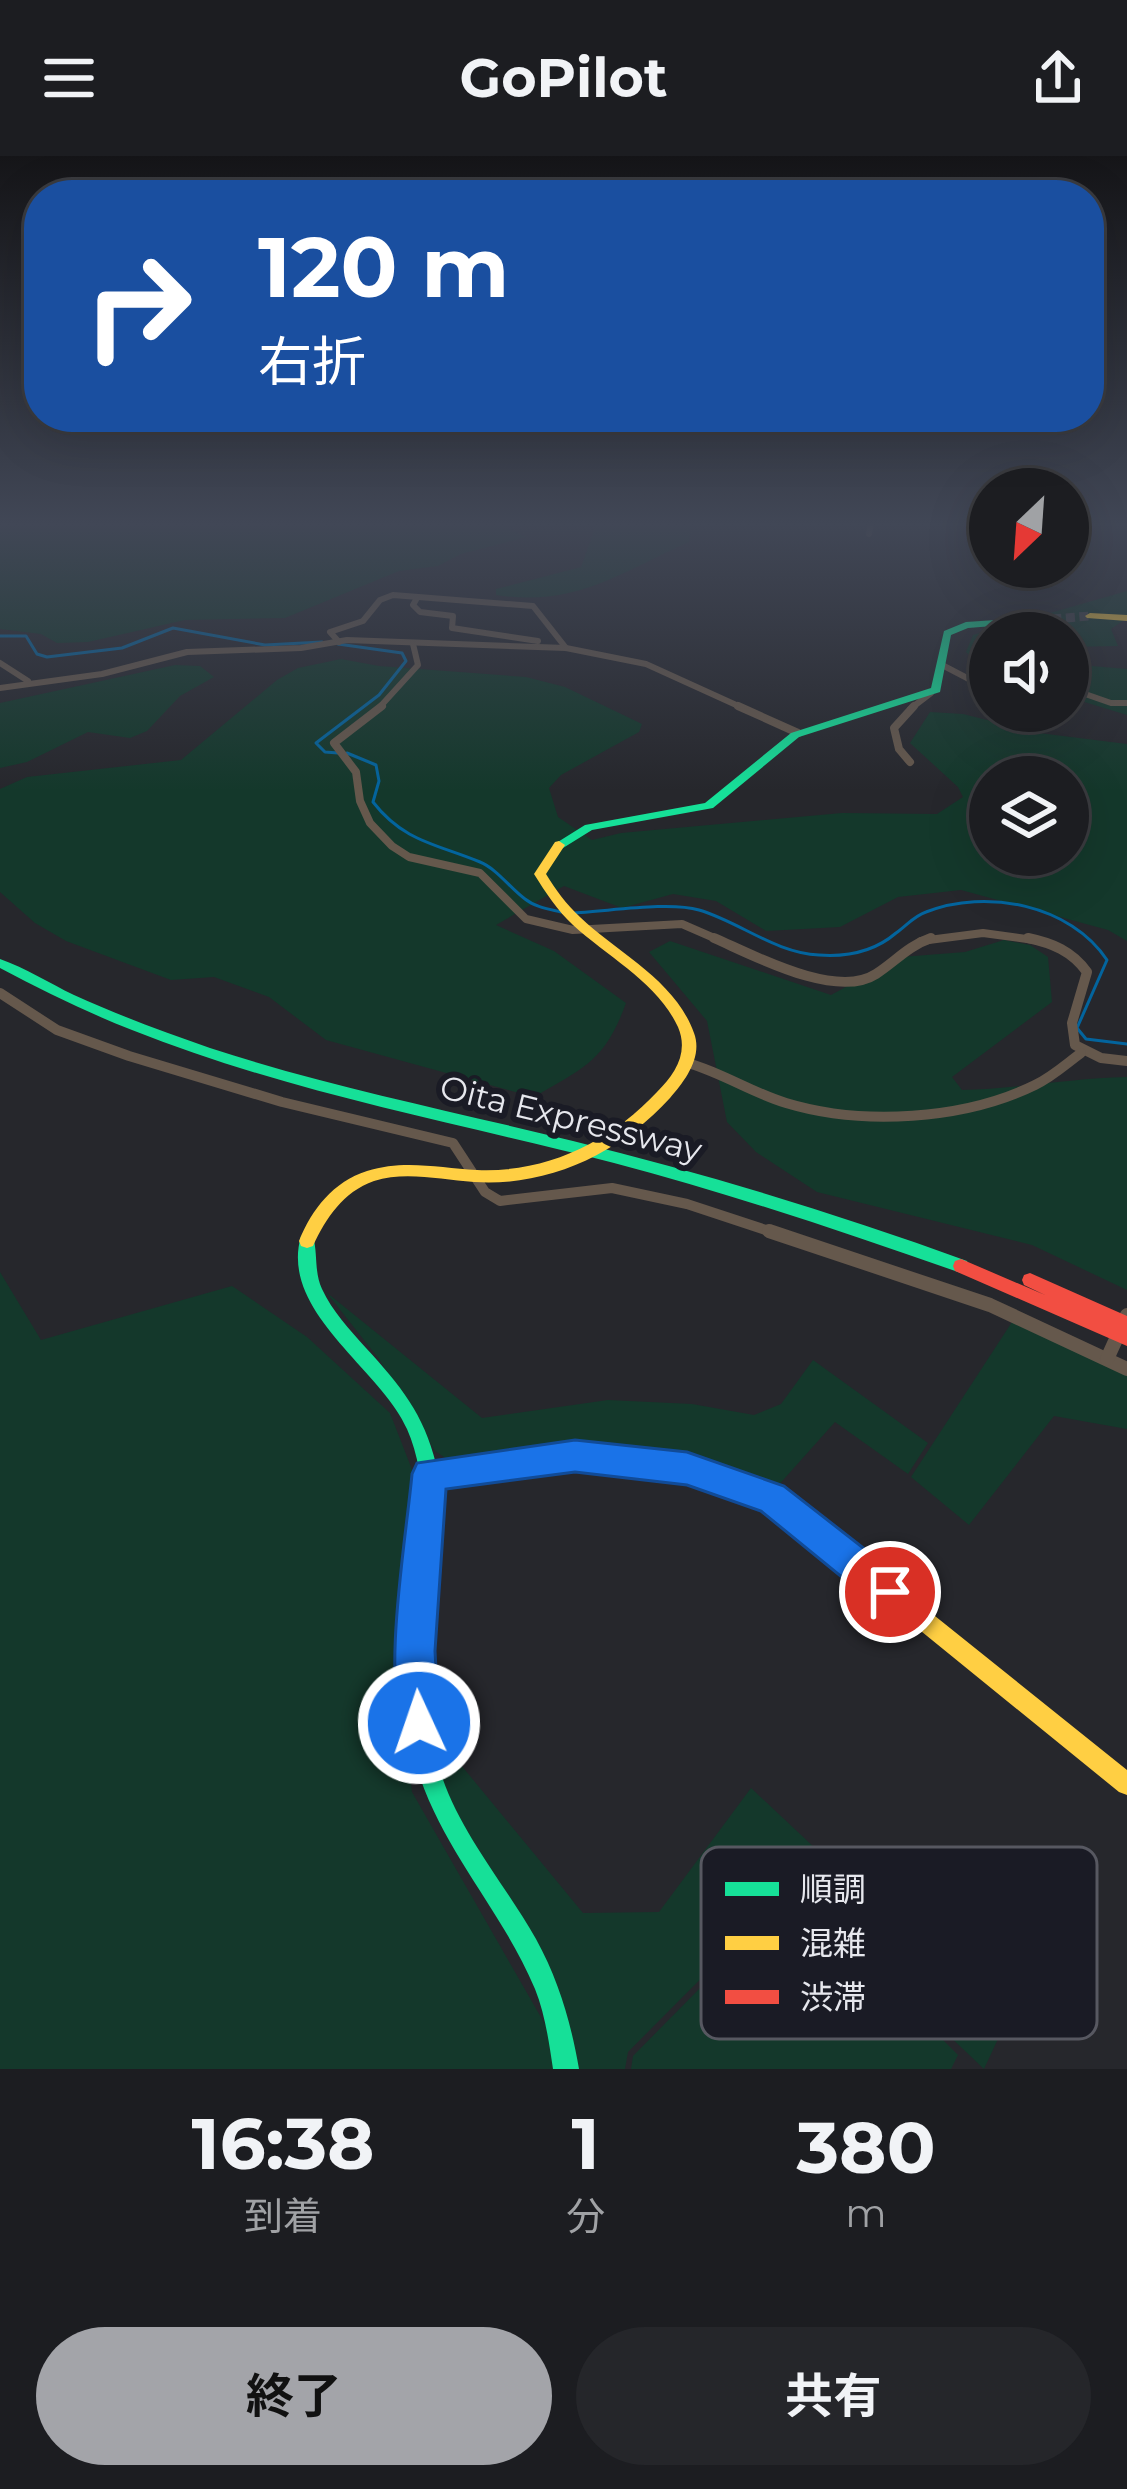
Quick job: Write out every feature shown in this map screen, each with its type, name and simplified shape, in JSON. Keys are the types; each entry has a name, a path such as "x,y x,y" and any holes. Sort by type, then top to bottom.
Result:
{"main road":[{"path":"1090,616 1127,618"},
{"path":"566,2069 546,1985 429,1773 419,1723 416,1651 430,1474 416,1425 398,1394 328,1313 305,1260 307,1239 332,1200 354,1181 376,1173 425,1170 473,1178 535,1176 556,1168 661,1103 691,1064 692,1042 676,1007 545,891 539,874 558,843 587,827 682,815 713,804 798,733 931,693 942,681 942,644 947,633 969,626"},
{"name":"Oita Expressway","path":"0,950 70,989 190,1036 344,1081 580,1137 777,1192 994,1265 1127,1319"},
{"name":"Oita Expressway","path":"0,963 60,996 181,1045 360,1097 570,1146 792,1209 990,1277 1127,1338"},
{"path":"430,1474 575,1456 612,1457 687,1468 772,1498 1127,1784"}],"street":[{"path":"339,642 329,632 367,620 373,612"},
{"path":"423,612 453,616 452,628 646,664 798,733"},
{"path":"537,612 566,648"},
{"path":"0,688 102,674 187,652 301,649 339,642 566,648"},
{"path":"412,644 418,665 409,683 334,742 356,772 360,801 370,824 409,857 480,873 526,919 549,928 682,924 767,964 810,977 874,977 896,957 934,938 1010,936 1051,943 1073,951 1087,972 1067,1032 1081,1053"},
{"path":"0,663 28,681"},
{"path":"944,666 969,679"},
{"path":"910,762 899,749 894,728 903,714 931,693"},
{"path":"1089,695 1127,703"},
{"path":"0,993 57,1030 129,1056 282,1102 444,1140 458,1150 473,1178 500,1201 612,1188 709,1210 990,1305 1127,1369"},
{"path":"691,1064 727,1073 801,1106 837,1112 932,1111 1028,1088 1081,1053 1127,1060"},
{"path":"1107,1359 1127,1319"}],"green space":[{"path":"0,612 299,612 285,618 185,620 88,642 57,643 41,634 0,629"},
{"path":"1089,612 1127,612 1127,618 1111,629 1118,646 1089,647"},
{"path":"341,659 526,677 565,687 642,724 639,732 561,775 549,788 558,817 592,840 621,833 842,813 937,814 963,797 910,743 930,712 969,716 969,732 1035,732 1127,744 1127,941 1108,930 961,890 898,897 840,927 766,931 716,901 673,894 622,908 564,886 496,925 554,951 626,1003 601,1050 534,1097 326,1040 269,997 214,977 171,980 66,941 35,923 0,892 0,789 27,777 181,760 298,668"},
{"path":"175,665 200,666 214,677 180,696 147,731 130,738 88,732 27,762 0,768 0,703"},
{"path":"1089,666 1127,669 1127,715 1089,703"},
{"path":"1004,940 1030,945 1048,957 1052,1002 952,1077 962,1090 1127,1077 1127,1290 1032,1245 817,1192 756,1152 727,1122 707,1021 649,952 670,941 831,995 901,957 965,952"},
{"path":"0,1272 41,1340 232,1286 307,1337 390,1413 418,1485 398,1669 412,1792 550,2033 553,2069 0,2069"},
{"path":"326,1292 482,1418 608,1400 692,1404 754,1415 781,1404 813,1360 928,1443 908,1474 835,1422 776,1488 673,1451 584,1449 450,1461 435,1451 379,1359"},
{"path":"1012,1322 1127,1373 1127,1429 1054,1416 969,1525 911,1477"},
{"path":"422,1682 456,1759 583,1913 659,1912 701,1855 701,1979 628,2052 625,2069 571,2069 561,2015 432,1771"},
{"path":"751,1788 814,1847 707,1847"},
{"path":"701,1987 701,2039 942,2039 958,2055 951,2069 631,2069 633,2056"},
{"path":"953,2039 998,2039 984,2069"}],"waterway":[{"path":"0,636 26,636 37,654 47,657 122,648 173,628 265,645 322,642"},
{"path":"338,644 402,653 406,661 379,695 316,743 325,752 338,753"},
{"path":"347,753 376,765 379,781 373,802 397,826 486,865 529,902 561,912"},
{"path":"571,913 654,907 699,910 787,949 829,955 869,949 922,914 950,905 1000,902 1026,906 1072,926 1107,960 1077,1028 1086,1039 1127,1044"}],"traffic: fast":[{"path":"559,845 589,827 709,806 795,735 936,690 947,633 969,625"},
{"path":"0,963 68,998 207,1052 349,1093 718,1186 961,1266"},
{"path":"307,1241 307,1268 315,1293 329,1317 389,1385 418,1432 431,1505 417,1693 427,1765 454,1829 544,1981 566,2069"}],"traffic: slow":[{"path":"1090,616 1127,618"},
{"path":"307,1241 330,1202 368,1177 408,1171 503,1176 554,1167 579,1157 644,1115 680,1074 690,1050 675,1009 639,971 574,919 540,874 559,845"},
{"path":"430,1475 575,1456 612,1457 687,1468 772,1498 1127,1784"}],"traffic: jam":[{"path":"961,1266 1127,1338"},
{"path":"1030,1280 1127,1324"}],"route":[{"path":"419,1723 416,1651 430,1474 575,1456 687,1468 772,1498 890,1592"}]}
